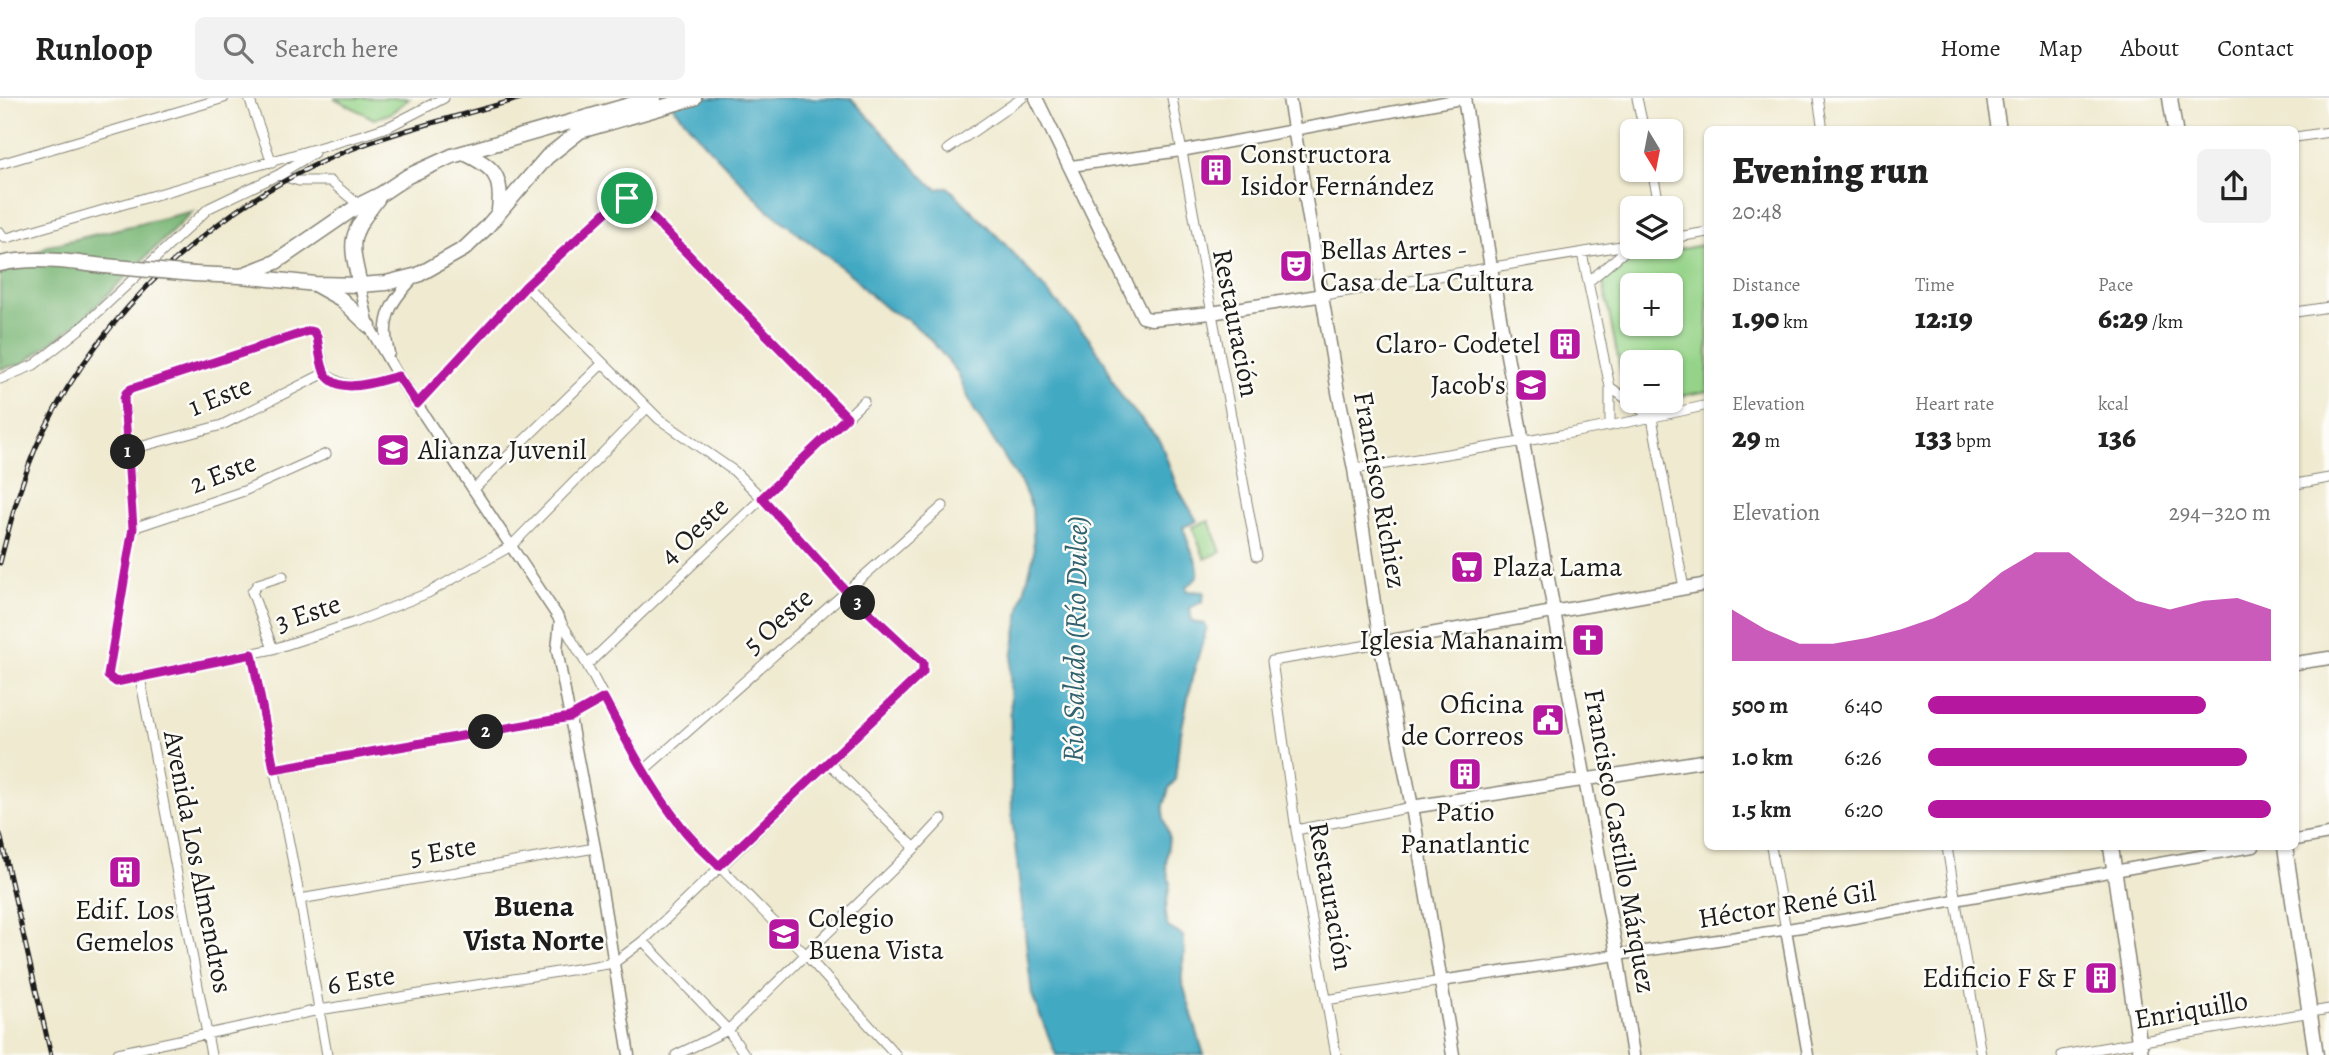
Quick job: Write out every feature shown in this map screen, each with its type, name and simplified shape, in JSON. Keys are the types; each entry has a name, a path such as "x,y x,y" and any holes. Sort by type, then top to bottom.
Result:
{"main road":[{"path":"0,264 16,260 38,260 315,284 386,283 418,275 464,249 485,229 547,157 572,136 641,108 654,98"},
{"path":"241,276 276,262 359,205 408,176 452,156 641,108 694,98"},
{"path":"1036,98 1140,313 1145,318 1211,313 1324,295"},
{"name":"Francisco Richiez","path":"1289,98 1324,295 1338,392 1354,469 1380,643 1412,807 1453,1055"},
{"name":"Francisco Castillo Márquez","path":"1465,98 1491,268 1617,954 1633,1055"},
{"path":"1994,98 1998,126"},
{"path":"2169,98 2174,126"},
{"path":"464,153 480,160 497,176 501,191 499,210"},
{"path":"360,285 352,251 353,237 360,222 381,194"},
{"path":"315,284 341,299 369,326"},
{"path":"1380,643 1704,585"},
{"path":"2299,663 2329,658"},
{"path":"1412,807 1704,761"},
{"path":"2112,850 2140,1049"},
{"path":"2285,850 2316,1055"}],"street":[{"path":"0,164 224,98"},
{"path":"249,98 272,163"},
{"path":"0,232 7,238 272,163 390,126 444,98"},
{"path":"948,149 1022,98"},
{"name":"Restauración","path":"1172,98 1257,555"},
{"path":"1071,166 1181,151 1465,98"},
{"path":"1637,98 1641,119"},
{"path":"1818,98 1822,126"},
{"path":"2299,137 2329,132"},
{"path":"0,379 34,365 80,329 209,208 278,175 324,147"},
{"path":"278,175 299,181 330,181 359,205"},
{"path":"417,404 526,286 618,201 627,198 636,201 847,417"},
{"path":"1683,236 1704,233"},
{"path":"1324,295 1620,246"},
{"path":"1582,253 1610,387 1610,426"},
{"path":"1587,282 1620,255"},
{"path":"392,366 385,337 387,318 392,303 418,275"},
{"path":"360,285 369,326 392,366 559,620 587,665 643,771 683,829 805,954 894,1054"},
{"path":"526,286 647,408 671,429 734,471 846,591 923,663 923,672 643,941 614,962"},
{"path":"2299,312 2329,307"},
{"path":"133,528 124,399 131,389 309,331 314,332 317,337 325,373 341,385 353,386 398,376"},
{"path":"473,490 603,363"},
{"name":"1 Este","path":"128,450 222,425 325,373"},
{"path":"1610,387 1652,418 1684,588"},
{"name":"4 Oeste","path":"587,665 864,401"},
{"path":"1354,469 1524,442 1704,406"},
{"name":"3 Este","path":"133,528 108,676 116,682 273,649 353,623 428,593 511,546 647,408"},
{"name":"2 Este","path":"133,528 244,491 326,454"},
{"path":"2299,483 2329,478"},
{"name":"5 Oeste","path":"643,771 943,506"},
{"path":"273,649 252,592 258,584 283,576"},
{"path":"559,620 557,650 629,1055"},
{"name":"Restauración","path":"1336,1055 1296,830 1272,661 1380,643"},
{"path":"252,654 300,899 327,1055"},
{"name":"Avenida Los Almendros","path":"140,677 211,1055"},
{"path":"274,769 570,717 604,698"},
{"path":"828,762 915,848"},
{"path":"1296,830 1412,807"},
{"path":"676,1055 728,1030 942,819"},
{"path":"2299,839 2329,834"},
{"name":"5 Este","path":"300,899 594,848"},
{"path":"1772,850 1808,1055"},
{"path":"1948,850 1981,1055"},
{"name":"Héctor René Gil","path":"1326,1000 1786,930 1957,901 2115,869 2234,850"},
{"path":"643,941 728,1030 745,1055"},
{"name":"6 Este","path":"118,1053 319,1010 614,962"},
{"name":"Enriquillo","path":"2062,1055 2140,1049 2329,1009"}],"green space":[{"path":"334,98 410,98 391,113 374,119"},
{"path":"193,211 82,320 22,364 0,369 0,273 47,246"},
{"path":"1704,245 1704,392 1683,396 1683,350 1620,350 1620,368 1602,278 1619,261 1683,259 1683,249"},
{"path":"1209,521 1221,552 1205,559 1192,527"}],"water":[{"name":"Río Salado (Río Dulce)","path":"666,98 851,98 927,181 937,189 947,187 951,190 1002,241 1088,337 1105,362 1112,381 1124,400 1160,441 1177,487 1197,521 1183,527 1198,569 1195,580 1186,586 1187,591 1204,592 1203,601 1190,608 1192,622 1205,624 1207,627 1192,678 1179,743 1175,780 1169,788 1164,806 1164,819 1169,836 1166,866 1170,883 1165,915 1168,927 1183,936 1182,981 1204,1055 1056,1055 1032,995 1012,818 1010,670 1021,604 1034,554 1032,508 1022,485 973,408 957,372 931,340 907,319 888,310 855,278 767,209"}],"railway":[{"path":"0,563 29,464 68,387 97,345 130,305 206,233 293,176 339,154 406,130 521,98"},
{"path":"0,834 51,1055"}],"place":[{"name":"Constructora Isidor Fernández","path":"1216,170"},
{"name":"Bellas Artes - Casa de La Cultura","path":"1296,266"},
{"name":"Claro- Codetel","path":"1565,344"},
{"name":"Jacob's","path":"1531,385"},
{"name":"Alianza Juvenil","path":"393,450"},
{"name":"Plaza Lama","path":"1467,567"},
{"name":"Iglesia Mahanaim","path":"1588,640"},
{"name":"Oficina de Correos","path":"1548,720"},
{"name":"Patio Panatlantic","path":"1465,774"},
{"name":"Edif. Los Gemelos","path":"125,872"},
{"name":"Colegio Buena Vista","path":"784,934"},
{"name":"Edificio F & F","path":"2101,978"}],"district":[{"name":"Buena Vista Norte","path":"534,923"}],"route":[{"path":"627,198 636,201 847,417 762,498 846,591 923,663 924,668 923,672 719,866 683,829 667,808 643,771 604,698 570,717 274,769 252,654 116,682 111,680 108,676 133,528 124,399 126,393 131,389 309,331 314,332 317,337 325,373 332,379 341,385 353,386 398,376 417,404 526,286 618,201 627,198"}]}
